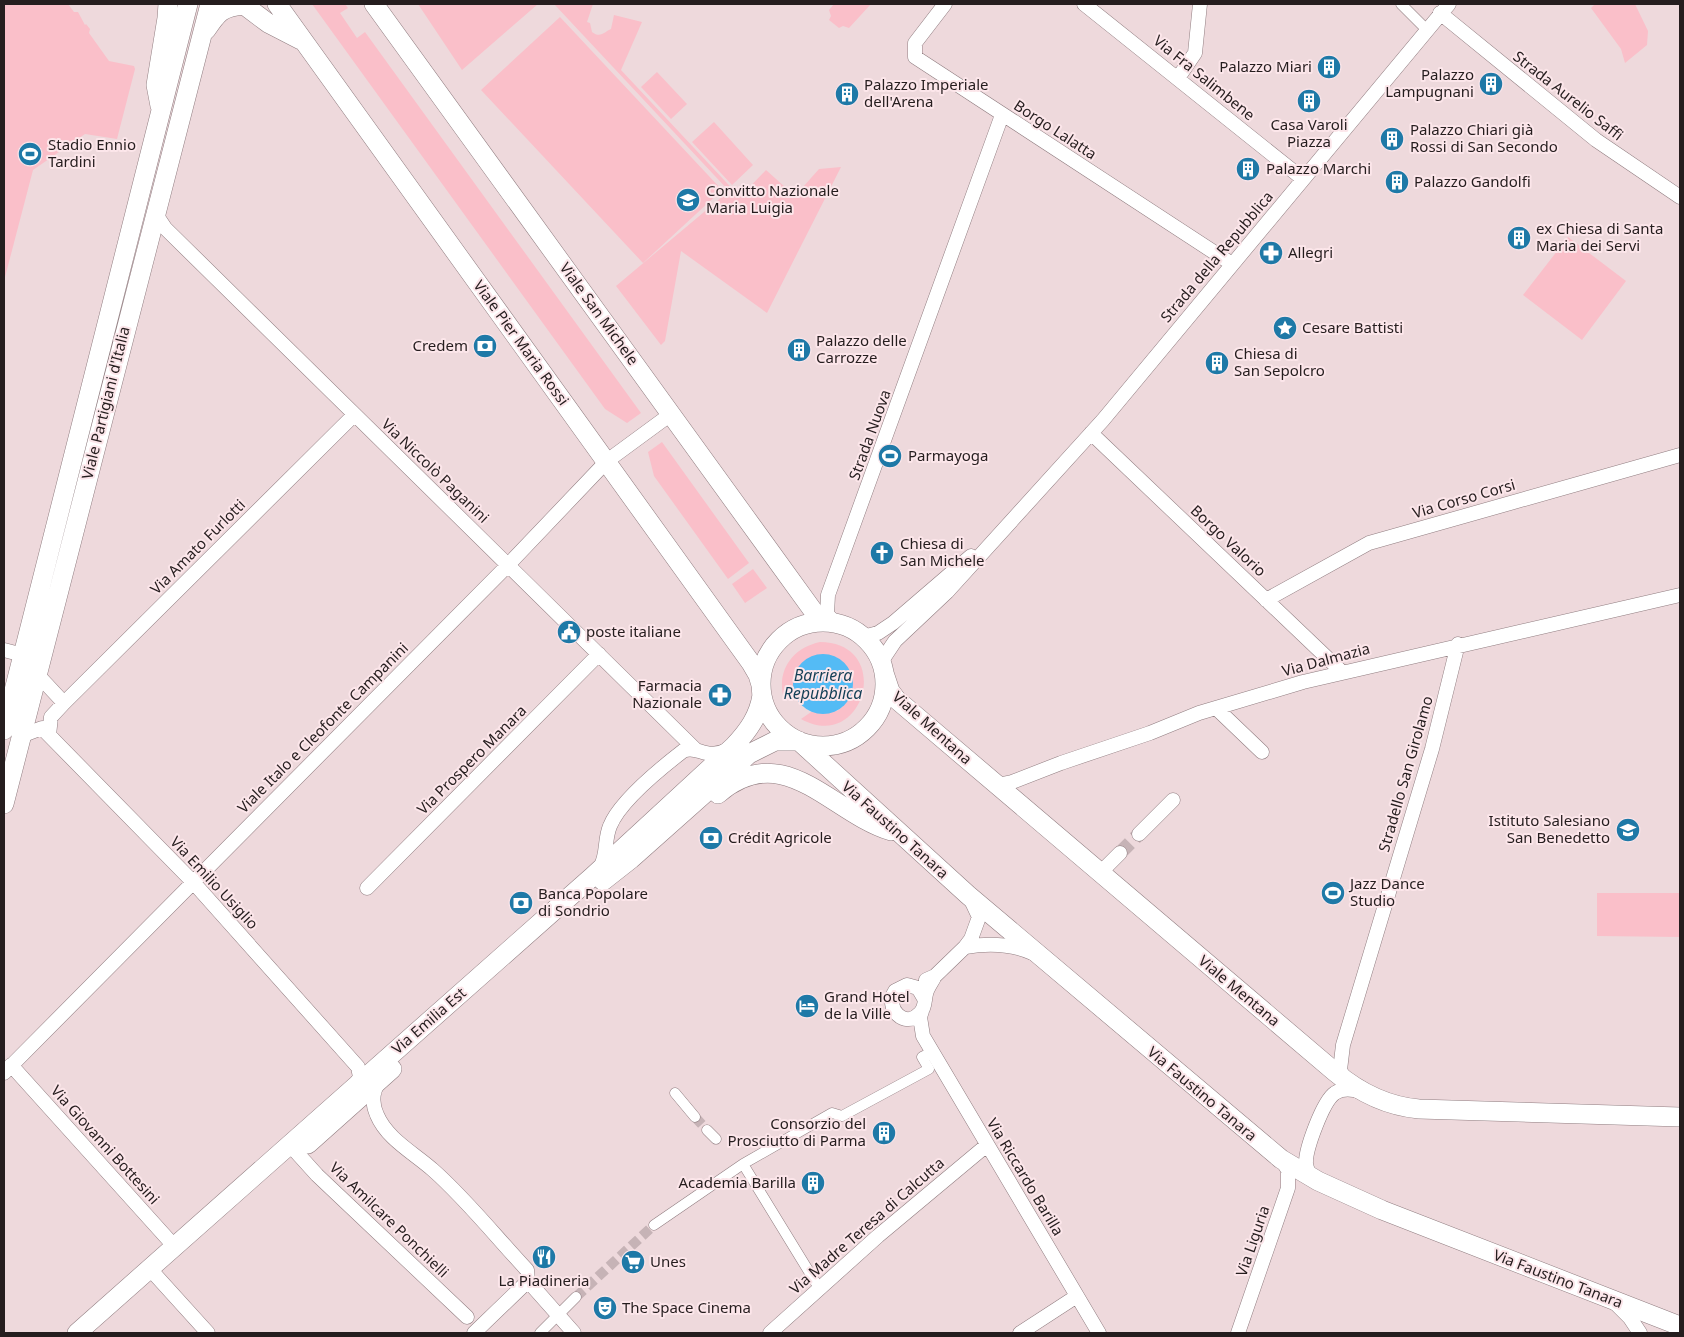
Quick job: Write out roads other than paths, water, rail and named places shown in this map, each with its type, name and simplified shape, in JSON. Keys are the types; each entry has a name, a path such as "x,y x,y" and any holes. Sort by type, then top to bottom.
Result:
{"main road":[{"path":"158,129 160,109 156,85 168,18 168,4"},
{"name":"Viale Partigiani d'Italia","path":"4,804 23,655 158,129 188,4"},
{"name":"Viale Partigiani d'Italia","path":"12,733 37,674 210,4"},
{"name":"Viale Pier Maria Rossi","path":"277,4 751,663 758,675 761,690"},
{"name":"Viale San Michele","path":"374,4 814,612 830,622"},
{"path":"200,38 219,12 232,6 244,5 268,23 304,41"},
{"path":"830,622 855,630 863,637 877,653 883,667 885,688 882,704 865,730 837,745 816,746 798,741 774,722 764,705 761,675 767,656 779,640 795,628 830,622"},
{"name":"Viale Mentana","path":"883,667 890,691 896,700 1355,1088 1388,1104 1419,1109 1680,1117"},
{"name":"Via Emilia Est","path":"93,1333 154,1273 293,1149 354,1086 593,876 734,746 752,724 759,711 761,690"},
{"name":"Via Emilia Est","path":"77,1333 154,1273 175,1247 293,1149 383,1078 584,898 753,751 775,741 798,741"},
{"name":"Via Faustino Tanara","path":"798,741 968,895 1281,1159 1318,1181 1382,1210 1680,1326"},
{"path":"654,838 683,825 734,783 749,776 773,773 808,784 866,822 906,839"}],"street":[{"name":"Borgo Lalatta","path":"945,4 915,43 915,57 1232,264"},
{"name":"Via Fra Salimbene","path":"1084,4 1303,179"},
{"path":"1178,78 1196,49 1200,4"},
{"path":"1401,4 1426,29"},
{"name":"Strada della Repubblica","path":"1006,528 1091,433 1444,8"},
{"name":"Strada Aurelio Saffi","path":"1444,8 1596,140 1680,197"},
{"name":"Strada Nuova","path":"830,622 826,605 830,590 1002,115"},
{"name":"Via Niccolò Paganini","path":"155,213 165,228 696,750"},
{"name":"Viale Italo e Cleofonte Campanini","path":"8,1069 607,462 671,414"},
{"name":"Via Amato Furlotti","path":"49,735 51,717 64,703 354,415"},
{"name":"Borgo Valorio","path":"1091,433 1342,672"},
{"name":"Via Corso Corsi","path":"1266,600 1369,543 1680,455"},
{"path":"863,637 878,633 893,623 1006,528"},
{"path":"883,667 895,641 947,592 1006,528"},
{"name":"Via Dalmazia","path":"990,779 999,784 1012,782 1216,708 1342,672 1458,644 1680,595"},
{"name":"Stradello San Girolamo","path":"1355,1088 1340,1070 1343,1045 1432,750 1458,644"},
{"path":"4,650 23,655"},
{"name":"Via Prospero Manara","path":"367,888 599,654"},
{"path":"37,674 64,703"},
{"path":"1216,708 1262,752"},
{"path":"12,733 42,728 49,735"},
{"name":"Via Emilio Usiglio","path":"49,735 193,882 358,1067 360,1077 354,1086"},
{"path":"593,876 604,859 609,828 619,808 683,751 689,748 715,755 734,746"},
{"path":"1139,834 1173,800"},
{"path":"1100,873 1120,853"},
{"path":"903,1018 914,1018 924,1005 927,991 935,976 971,939 979,917 968,895"},
{"path":"965,947 994,943 1021,948 1042,958"},
{"path":"908,985 935,976"},
{"path":"908,985 918,988 924,1005"},
{"name":"Via Riccardo Barilla","path":"908,985 897,989 891,998 894,1012 923,1036 1099,1333"},
{"name":"Via Riccardo Barilla","path":"923,1036 920,1017 924,1005"},
{"path":"654,1224 743,1164 832,1113 842,1116 928,1069 922,1057 932,1052"},
{"name":"Via Giovanni Bottesini","path":"8,1069 175,1247"},
{"path":"383,1078 374,1094 377,1116 394,1139 434,1170 527,1270 528,1281 574,1333"},
{"path":"1318,1181 1308,1170 1307,1155 1325,1106 1331,1097 1340,1091 1355,1088"},
{"path":"675,1093 695,1117"},
{"path":"708,1130 716,1139"},
{"name":"Via Madre Teresa di Calcutta","path":"770,1333 819,1288 987,1145"},
{"name":"Via Amilcare Ponchielli","path":"293,1149 467,1317"},
{"name":"Via Liguria","path":"1238,1333 1288,1188 1288,1170 1281,1159"},
{"path":"743,1164 819,1288"},
{"path":"154,1273 208,1333"},
{"path":"474,1333 528,1281"},
{"path":"540,1333 576,1296"},
{"path":"1020,1333 1077,1296"},
{"path":"1603,1296 1626,1313 1640,1333"}],"water":[{"name":"Barriera Repubblica","path":"823,654 840,659 848,667 853,684 848,701 840,709 823,714 806,709 798,701 793,684 798,667 806,659"}],"tunnel":[{"path":"1120,853 1139,834"},
{"path":"695,1117 707,1130"},
{"path":"576,1297 654,1225"}],"place":[{"name":"Palazzo Miari","path":"1329,67"},
{"name":"Palazzo Lampugnani","path":"1491,84"},
{"name":"Palazzo Imperiale dell'Arena","path":"847,94"},
{"name":"Casa Varoli Piazza","path":"1309,101"},
{"name":"Palazzo Chiari già Rossi di San Secondo","path":"1392,139"},
{"name":"Stadio Ennio Tardini","path":"30,154"},
{"name":"Palazzo Marchi","path":"1248,169"},
{"name":"Palazzo Gandolfi","path":"1397,182"},
{"name":"Convitto Nazionale Maria Luigia","path":"688,200"},
{"name":"ex Chiesa di Santa Maria dei Servi","path":"1519,238"},
{"name":"Allegri","path":"1271,253"},
{"name":"Cesare Battisti","path":"1285,328"},
{"name":"Credem","path":"485,346"},
{"name":"Palazzo delle Carrozze","path":"799,350"},
{"name":"Chiesa di San Sepolcro","path":"1217,363"},
{"name":"Parmayoga","path":"890,456"},
{"name":"Chiesa di San Michele","path":"882,553"},
{"name":"poste italiane","path":"569,632"},
{"name":"Farmacia Nazionale","path":"720,695"},
{"name":"Istituto Salesiano San Benedetto","path":"1628,830"},
{"name":"Crédit Agricole","path":"711,838"},
{"name":"Jazz Dance Studio","path":"1333,893"},
{"name":"Banca Popolare di Sondrio","path":"521,903"},
{"name":"Grand Hotel de la Ville","path":"807,1006"},
{"name":"Consorzio del Prosciutto di Parma","path":"884,1133"},
{"name":"Academia Barilla","path":"813,1183"},
{"name":"La Piadineria","path":"544,1257"},
{"name":"Unes","path":"633,1262"},
{"name":"The Space Cinema","path":"605,1308"}]}
